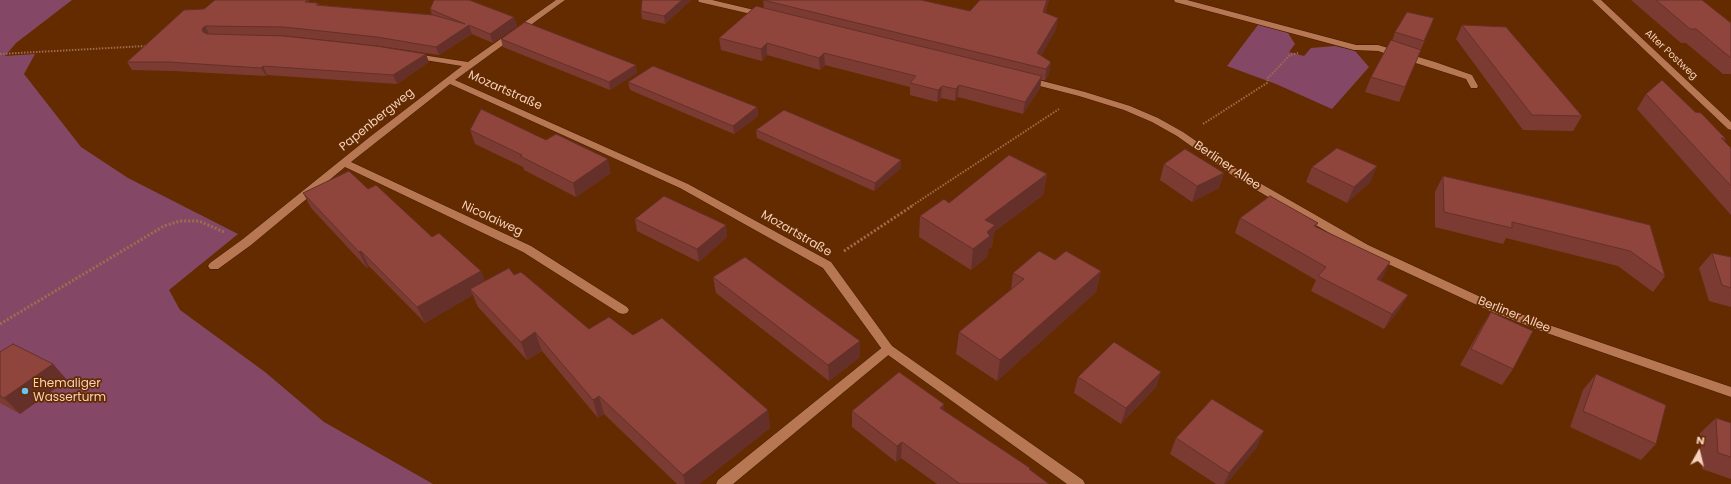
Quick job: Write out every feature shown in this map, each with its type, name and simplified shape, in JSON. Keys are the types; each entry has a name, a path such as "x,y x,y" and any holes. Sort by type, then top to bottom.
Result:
{"street":[{"name":"Papenbergweg","path":"214,266 247,242 344,163 469,65 561,0"},
{"path":"702,0 770,17"},
{"path":"1178,0 1310,37 1357,48 1378,48 1432,64 1468,77 1474,86"},
{"name":"Alter Postweg","path":"1596,0 1731,127"},
{"path":"403,54 469,65"},
{"name":"Berliner Allee","path":"1020,78 1082,94 1127,108 1155,120 1180,134 1240,176 1364,248 1494,308 1538,325 1731,392"},
{"name":"Mozartstraße","path":"450,80 684,186 827,264 888,349 1078,484"},
{"name":"Nicolaiweg","path":"344,163 527,249 623,310"},
{"path":"723,484 888,349"}],"path":[{"path":"1180,134 1203,124 1267,82 1268,78 1290,56 1297,54 1310,37"},
{"path":"0,54 149,46"},
{"path":"827,264 837,255 1082,94"},
{"path":"0,324 164,226 180,221 199,221 247,242"}],"shaded area":[{"path":"0,0 72,0 16,43 5,56 35,54 24,74 81,147 128,178 238,234 169,290 180,310 265,372 324,422 433,484 0,484"},
{"path":"1258,25 1288,33 1295,44 1289,52 1304,56 1311,48 1335,46 1355,51 1369,67 1332,109 1276,84 1227,66"}],"building":[{"path":"215,0 308,0 305,2 318,3 316,5 433,15 465,24 430,9 434,0 469,0 514,17 490,34 469,25 436,47 377,37 284,27 205,26 202,29 203,32 207,34 284,36 376,46 426,54 393,75 263,66 261,68 169,62 127,62 184,10 204,9"},
{"path":"642,0 682,0 664,16 641,11"},
{"path":"763,0 921,0 970,11 980,0 1047,0 1043,12 1058,18 1037,53 1051,62 1046,69"},
{"path":"1656,0 1702,0 1731,23 1731,58 1696,29 1690,29"},
{"path":"756,6 1042,76 1025,102 959,85 956,89 942,86 938,90 910,83 916,76 824,53 819,58 767,43 761,49 719,38"},
{"path":"1407,12 1434,18 1424,41 1395,32"},
{"path":"525,22 636,65 609,82 501,39"},
{"path":"1462,25 1506,27 1582,116 1532,115"},
{"path":"1391,40 1421,50 1405,87 1371,77"},
{"path":"653,66 757,107 733,126 628,82"},
{"path":"1662,80 1695,112 1701,113 1726,139 1721,138 1731,148 1731,186 1646,94"},
{"path":"481,109 546,140 556,134 608,159 573,183 520,156 522,155 470,130"},
{"path":"784,110 901,160 875,183 756,130"},
{"path":"1337,148 1377,166 1354,187 1312,167"},
{"path":"1185,149 1224,173 1197,186 1164,164"},
{"path":"1009,155 1047,174 985,220 995,225 987,232 990,236 973,249 920,216 944,199 949,203"},
{"path":"349,171 368,189 376,185 432,237 439,233 481,271 417,307 361,251 359,252 303,193"},
{"path":"1443,176 1650,225 1665,276 1630,251 1512,222 1512,228 1444,212"},
{"path":"664,196 726,225 697,249 635,219"},
{"path":"1270,196 1318,223 1314,226 1390,262 1377,279 1408,295 1392,314 1318,276 1326,267 1240,218"},
{"path":"1039,251 1055,260 1066,251 1101,271 1000,360 959,332 1024,279 1013,273"},
{"path":"1712,253 1731,257 1731,288 1722,285"},
{"path":"745,257 860,341 828,365 713,277"},
{"path":"509,268 514,275 521,272 589,329 609,317 633,335 662,318 768,410 683,475 599,396 593,400 535,332 521,342 470,289"},
{"path":"1491,312 1533,331 1513,369 1471,349"},
{"path":"1114,342 1161,372 1126,408 1078,377"},
{"path":"13,344 53,364 4,398 0,396 0,352"},
{"path":"899,372 944,404 940,408 1030,468 1029,469 1049,484 960,484 902,442 897,446 852,411"},
{"path":"1596,374 1666,405 1656,444 1583,411"},
{"path":"1212,399 1264,431 1229,473 1176,438"},
{"path":"1716,418 1731,423 1731,457 1718,453"}],"place":[{"name":"Ehemaliger Wasserturm","path":"25,391"}]}
